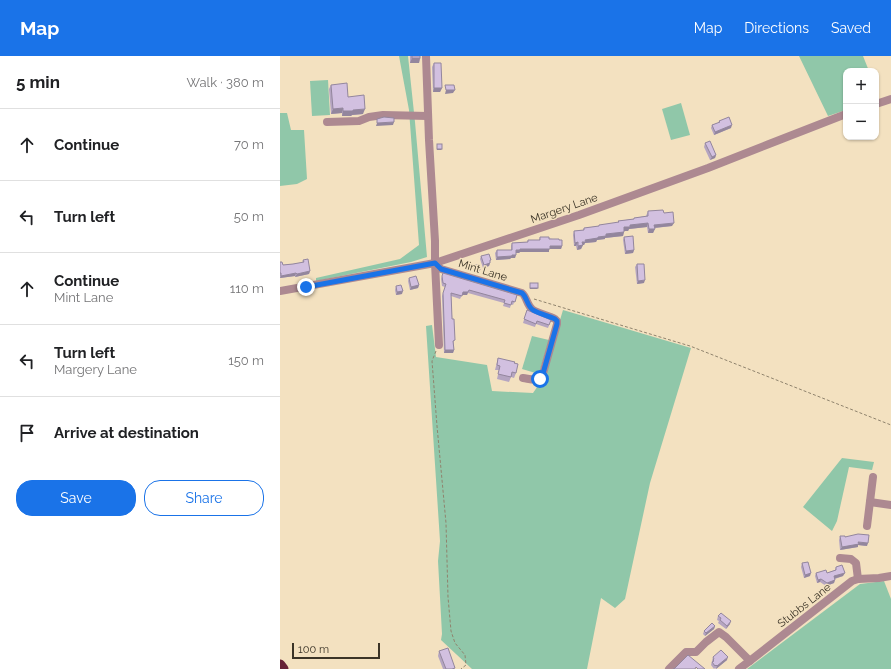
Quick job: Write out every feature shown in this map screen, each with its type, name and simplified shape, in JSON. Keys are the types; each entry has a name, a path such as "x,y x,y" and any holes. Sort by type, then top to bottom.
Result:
{"highway":[{"path":"280,665 284,669"}],"street":[{"path":"426,56 428,140 435,241 439,345"},
{"path":"879,103 891,99"},
{"path":"327,122 359,121 369,117 383,115 428,116"},
{"name":"Margery Lane","path":"280,291 435,263 579,215 708,168 843,115"},
{"name":"Mint Lane","path":"435,263 441,269 522,293 525,296"},
{"path":"523,378 536,380 542,377 557,324 555,319 533,310 525,296"},
{"path":"867,526 873,477"},
{"path":"870,502 891,505"},
{"path":"840,558 851,559 856,563 858,579"},
{"name":"Stubbs Lane","path":"738,669 852,581 858,579 891,576"},
{"path":"669,669 683,654 688,651 696,652 719,632 750,661"}],"path":[{"path":"525,296 690,346 891,425"},
{"path":"439,345 432,361 446,523 448,597 451,631 455,643 465,655 466,665 461,669"}],"green space":[{"path":"399,56 408,56 427,257 411,262 316,281 316,278 400,259 419,245 409,110"},
{"path":"799,56 863,56 868,68 843,68 843,111 828,116"},
{"path":"328,80 330,115 312,116 310,81"},
{"path":"681,103 690,135 671,140 662,109"},
{"path":"280,113 287,113 291,130 304,130 307,179 297,184 280,186"},
{"path":"563,310 691,348 650,483 625,599 615,608 601,598 587,669 472,669 441,640 442,634 438,561 440,541 426,326 432,325 436,357 487,365 492,391 533,393 542,380"},
{"path":"532,336 549,340 539,374 522,369"},
{"path":"842,458 874,462 872,470 849,467 837,521 832,531 803,507"},
{"path":"884,581 891,599 891,669 747,669 860,584"}],"building":[{"path":"412,56 420,56 420,58 412,58"},
{"path":"434,63 441,63 442,88 434,88"},
{"path":"347,83 348,97 364,95 365,109 343,111 343,108 333,109 331,85"},
{"path":"445,85 454,85 455,90 446,90"},
{"path":"384,117 394,118 394,122 377,123 377,119"},
{"path":"729,117 732,125 715,132 712,125"},
{"path":"710,141 716,155 712,157 705,143"},
{"path":"437,144 442,144 442,149 437,149"},
{"path":"663,210 664,213 673,212 674,223 654,225 655,229 649,229 648,223 630,225 630,227 624,227 624,232 606,234 606,236 585,240 586,242 582,242 583,245 578,246 578,242 575,243 574,231 648,216 648,211"},
{"path":"633,236 634,250 626,251 624,237"},
{"path":"540,237 549,237 549,239 562,240 562,246 550,246 550,249 520,249 516,250 516,255 497,257 497,250 512,250 512,243 528,242 528,240 540,240"},
{"path":"489,254 491,260 490,263 484,265 481,256"},
{"path":"308,259 310,271 281,276 280,262 282,262 283,265 293,264 304,262 303,260"},
{"path":"637,264 644,264 645,280 638,281"},
{"path":"475,265 479,265 480,270 475,270"},
{"path":"443,273 517,295 515,302 512,301 511,305 504,303 505,300 469,290 468,292 463,292 462,296 451,293 452,319 454,319 454,350 445,350 443,293 446,284 443,283"},
{"path":"416,276 419,285 411,287 409,278"},
{"path":"530,283 538,283 538,288 530,288"},
{"path":"401,285 403,291 397,292 396,286"},
{"path":"527,310 551,320 549,325 537,321 536,324 524,319"},
{"path":"498,358 518,364 516,373 512,372 511,377 498,374 500,366 497,365"},
{"path":"858,534 869,535 868,543 858,542 859,544 842,547 840,536 845,537"},
{"path":"808,562 811,573 805,575 802,563"},
{"path":"842,565 845,573 834,576 835,580 827,583 821,579 818,580 816,573 826,570 827,573 836,570 836,567"},
{"path":"721,613 731,621 727,626 718,616"},
{"path":"712,623 715,626 706,633 704,631"},
{"path":"448,648 455,668 452,669 446,669 439,651"},
{"path":"721,650 728,657 715,666 712,662 714,661 713,657"},
{"path":"688,655 705,669 698,669 696,667 695,669 674,669"}],"route":[{"path":"306,287 435,263 441,269 522,293 533,310 557,321 542,377 540,379"}]}
